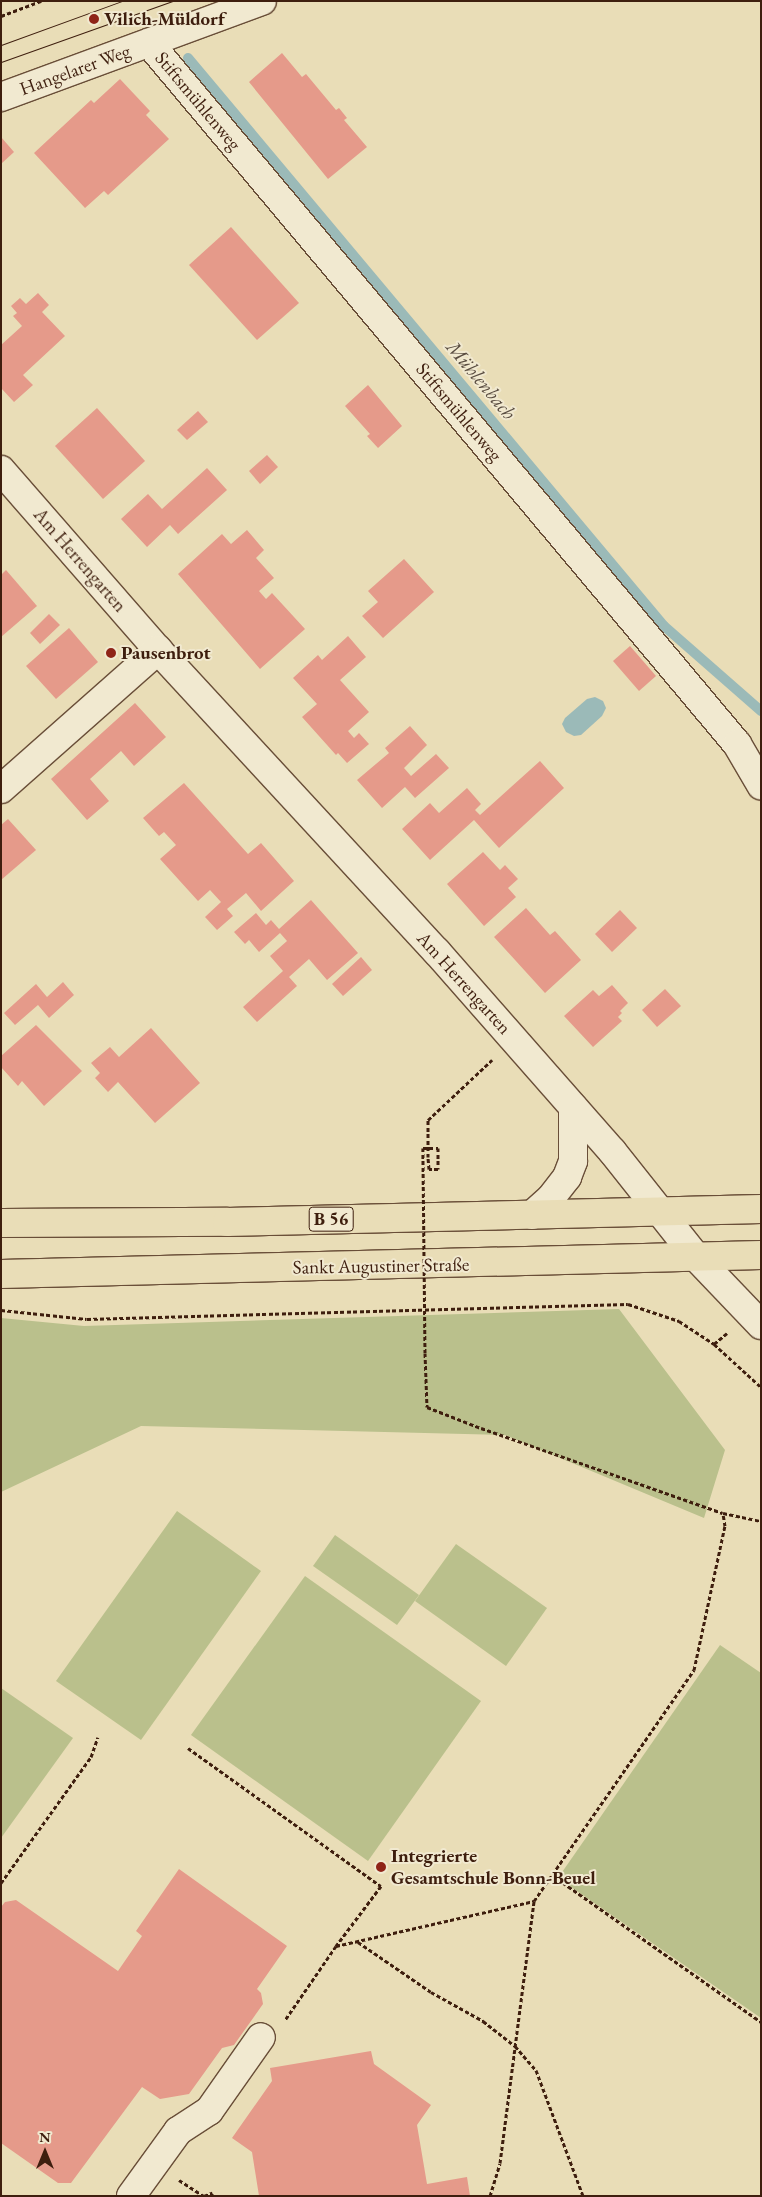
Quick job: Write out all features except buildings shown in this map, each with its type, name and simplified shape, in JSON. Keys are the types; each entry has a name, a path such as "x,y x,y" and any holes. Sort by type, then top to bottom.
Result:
{"main road":[{"name":"B 56","path":"1,1223 227,1222 660,1213 761,1209"},
{"name":"Sankt Augustiner Straße","path":"1,1274 761,1255"}],"street":[{"name":"Hangelarer Weg","path":"1,97 262,1"},
{"name":"Stiftsmühlenweg","path":"149,43 737,744 761,785"},
{"name":"Am Herrengarten","path":"1,470 158,650 437,952 612,1150 696,1257 761,1325"},
{"path":"1,789 158,650"},
{"path":"532,1215 550,1199 567,1178 573,1161 573,1107"},
{"path":"132,2196 178,2131 209,2111 261,2038"}],"path":[{"path":"1,16 41,1"},
{"path":"515,1040 428,1120 428,1157 429,1168 438,1168 438,1148 423,1148 427,1407 481,1428 723,1513 761,1521"},
{"path":"1,1310 87,1320 628,1304 679,1321 714,1344 761,1387"},
{"path":"714,1344 726,1334"},
{"path":"490,2196 500,2163 534,1901 694,1670 725,1526 723,1513"},
{"path":"1,1883 91,1757 98,1737"},
{"path":"188,1748 382,1886 336,1946 278,2030 261,2038"},
{"path":"552,1875 761,2022"},
{"path":"336,1946 534,1901"},
{"path":"358,1941 431,1992 483,2021 515,2046 536,2070 583,2196"},
{"path":"189,2187 204,2196 212,2193 212,2196"}],"green space":[{"path":"619,1309 725,1450 704,1518 505,1435 141,1426 1,1492 1,1318 84,1326"},
{"path":"177,1511 261,1571 141,1740 56,1681"},
{"path":"335,1535 419,1595 397,1625 313,1566"},
{"path":"456,1544 547,1608 506,1666 415,1601"},
{"path":"305,1576 481,1701 368,1861 191,1735"},
{"path":"720,1645 761,1673 761,2018 558,1878"},
{"path":"1,1688 73,1738 1,1838"}],"water":[{"path":"595,697 603,701 606,708 602,716 581,735 574,736 566,732 562,724 565,718 587,699"}],"waterway":[{"name":"Mühlenbach","path":"188,58 664,626 761,711"}],"tram line":[{"path":"1,45 122,1"},
{"path":"1,62 172,1"}],"place":[{"name":"Vilich-Müldorf","path":"94,19"},
{"name":"Pausenbrot","path":"111,653"},
{"name":"Integrierte Gesamtschule Bonn-Beuel","path":"381,1867"}]}
